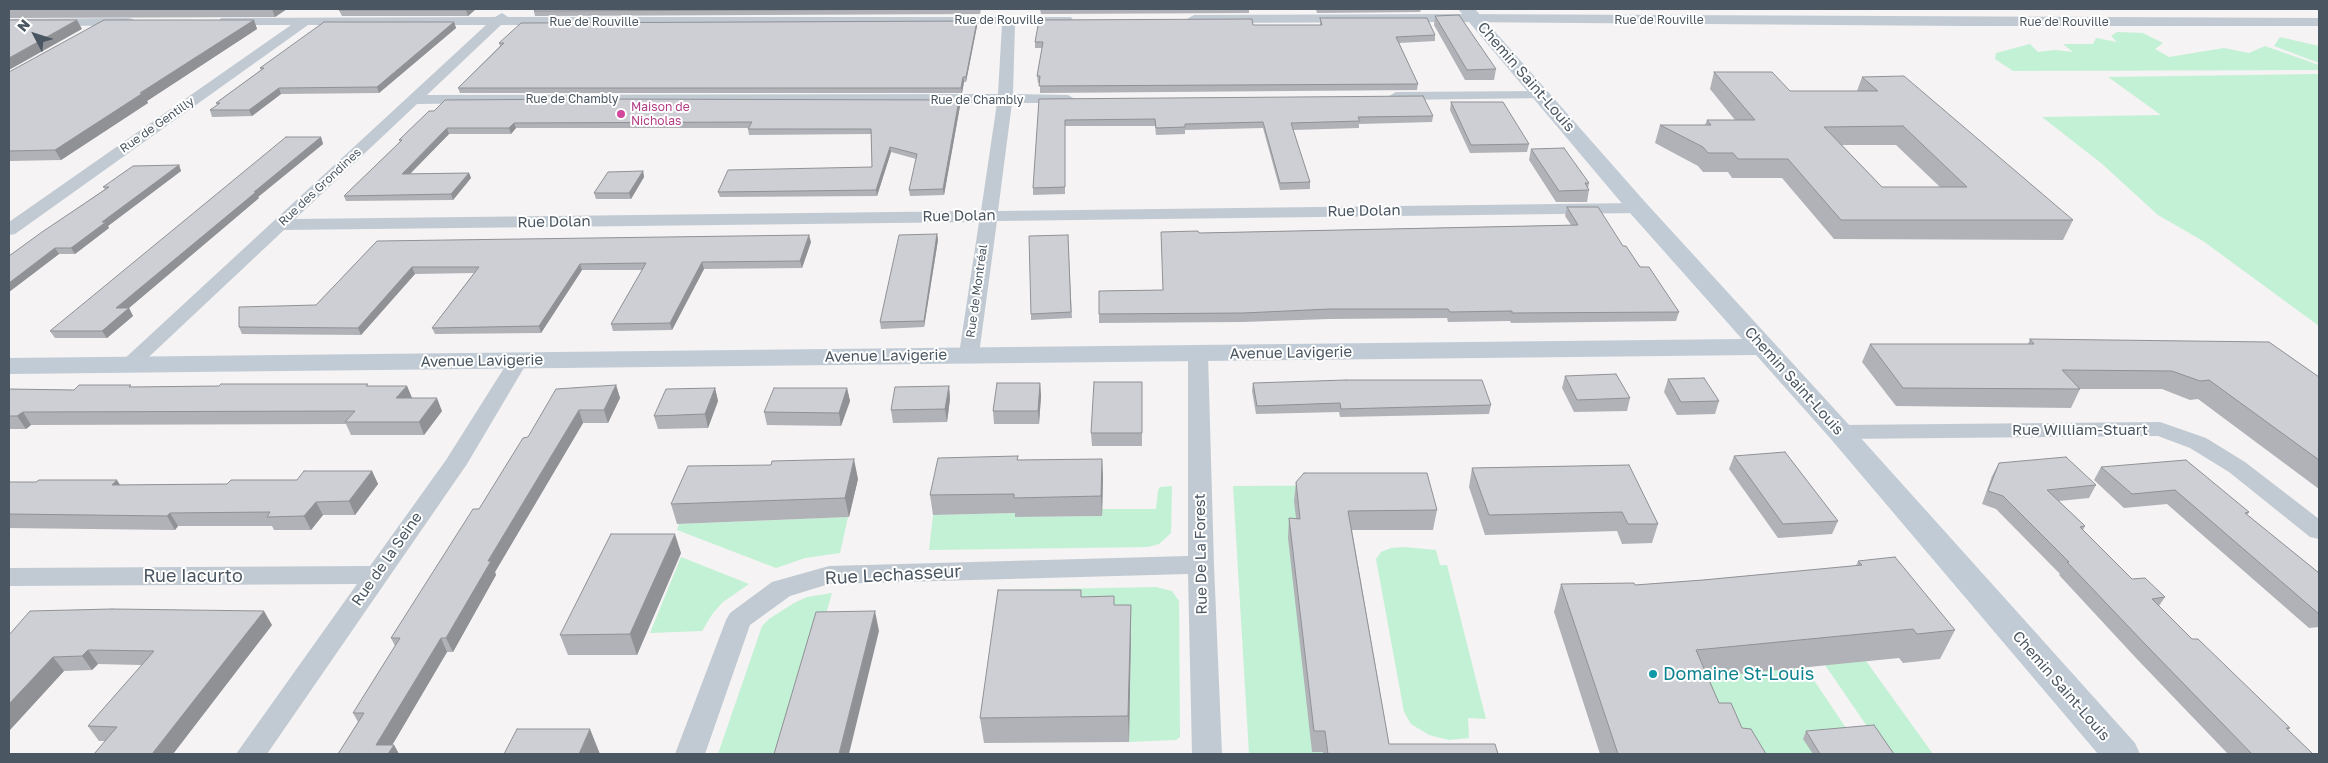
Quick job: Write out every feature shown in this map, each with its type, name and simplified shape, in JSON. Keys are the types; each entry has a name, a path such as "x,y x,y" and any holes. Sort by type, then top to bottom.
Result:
{"street":[{"name":"Rue des Grondines","path":"129,365 512,9"},
{"name":"Rue de Rouville","path":"1178,19 1286,14 1470,13 1964,22 2319,22"},
{"name":"Chemin Saint-Louis","path":"1470,13 1638,208 1840,432 2120,754"},
{"name":"Rue de Montréal","path":"969,354 1005,100 1009,20"},
{"name":"Rue de Rouville","path":"215,22 1083,20"},
{"name":"Rue de Gentilly","path":"9,230 305,21"},
{"path":"81,36 105,22"},
{"path":"9,23 145,22"},
{"path":"1384,96 1541,95"},
{"name":"Rue de Chambly","path":"414,100 591,98 1080,99"},
{"name":"Rue Dolan","path":"279,225 1638,208"},
{"name":"Avenue Lavigerie","path":"9,366 969,354 1198,354 1764,347"},
{"name":"Rue De La Forest","path":"1198,354 1200,565 1207,754"},
{"name":"Rue de la Seine","path":"251,754 455,464 518,361"},
{"name":"Rue William-Stuart","path":"1840,432 2160,429 2198,443 2237,467 2319,531"},
{"name":"Rue Lechasseur","path":"690,754 739,620 781,589 829,575 1200,565"},
{"name":"Rue Iacurto","path":"14,582 376,575"}],"green space":[{"path":"2117,32 2143,33 2163,43 2155,49 2169,57 2224,48 2249,53 2265,46 2319,65 2319,70 2013,71 1995,59 1996,53 2030,44 2038,52 2055,50 2073,52 2063,44 2093,44 2096,38 2117,42 2111,36"},
{"path":"2280,37 2319,46 2319,63 2274,46"},
{"path":"2319,74 2319,326 2203,241 2158,215 2101,163 2042,117 2161,115 2108,77"},
{"path":"1421,485 1299,538 1312,751 1323,752 1323,754 1249,754 1233,486"},
{"path":"1172,486 1171,533 1159,544 1148,547 929,550 933,515 1015,513 1016,517 1101,516 1102,509 1156,509 1160,487"},
{"path":"848,517 840,553 805,558 776,568 677,530 679,524"},
{"path":"1404,547 1436,550 1440,565 1447,565 1486,719 1468,718 1469,738 1449,740 1429,735 1411,724 1404,712 1376,559 1381,552 1391,548"},
{"path":"681,557 749,584 723,602 713,613 702,631 650,633"},
{"path":"1156,587 1172,591 1179,601 1180,737 1176,740 1129,742 1131,630 994,616 998,590"},
{"path":"832,593 785,754 718,754 762,626 769,619 794,603 807,597"},
{"path":"1866,661 1933,754 1886,754 1825,665"},
{"path":"1805,667 1850,734 1813,754 1729,754 1659,682"}],"building":[{"path":"342,9 468,9 339,10"},
{"path":"536,9 980,9 534,11"},
{"path":"1459,15 1496,69 1467,70 1435,16"},
{"path":"1320,18 1427,18 1435,35 1396,37 1418,84 1039,86 1040,76 1037,76 1043,42 1035,42 1039,20 1252,19 1253,25 1322,25"},
{"path":"9,20 77,20 9,58"},
{"path":"104,20 254,20 55,150 9,151 9,72"},
{"path":"977,21 966,77 963,77 961,88 458,88 504,43 499,43 521,23"},
{"path":"324,22 454,22 377,87 279,88 249,110 210,110 220,103 216,103 264,68 260,68"},
{"path":"1714,72 1772,72 1790,91 1878,91 1862,77 1904,76 2073,220 1841,220 1788,159 1738,159 1733,153 1708,153 1703,147 1660,125 1711,125 1707,120 1755,120","holes":["1903,126 1967,187 1882,187 1824,127"]},
{"path":"1423,96 1433,116 1358,117 1360,121 1291,123 1310,182 1280,183 1263,122 1185,124 1185,127 1156,128 1155,119 1065,120 1065,187 1033,188 1039,99"},
{"path":"445,100 959,100 943,189 909,190 917,154 890,147 876,190 718,192 728,170 872,167 871,129 748,129 752,122 514,123 509,128 447,128 402,174 469,173 451,194 344,196 429,111 434,111"},
{"path":"1451,102 1503,102 1529,144 1471,145"},
{"path":"286,137 321,137 116,308 129,308 102,331 50,331"},
{"path":"1564,148 1589,183 1585,183 1589,190 1559,191 1531,149"},
{"path":"179,165 102,222 106,222 71,248 55,248 9,283 9,256 109,187 103,187 133,166"},
{"path":"643,171 629,193 594,193 608,172"},
{"path":"1567,207 1598,207 1623,246 1626,246 1640,267 1649,267 1679,312 1512,313 1512,311 1450,312 1448,309 1330,309 1243,313 1099,314 1099,291 1163,290 1161,232 1198,231 1199,233 1578,225"},
{"path":"937,234 924,321 880,322 899,235"},
{"path":"809,235 800,261 702,262 670,323 611,324 646,263 580,264 539,326 432,328 479,267 412,267 358,328 239,327 239,307 316,305 377,241"},
{"path":"1068,235 1071,312 1031,314 1029,236"},
{"path":"2030,339 2269,342 2319,377 2319,460 2209,380 2200,381 2172,371 2062,370 2080,389 1903,388 1870,344 2034,344"},
{"path":"1616,374 1630,398 1577,400 1565,376"},
{"path":"1704,378 1719,401 1681,402 1668,379"},
{"path":"1346,380 1482,380 1491,405 1341,409 1340,403 1257,406 1253,383"},
{"path":"1094,382 1142,382 1142,433 1091,433"},
{"path":"997,383 1040,383 1038,411 993,411"},
{"path":"221,384 368,384 366,386 407,386 396,398 437,398 419,422 345,422 355,411 23,412 17,416 9,416 9,389 74,390 79,385 131,385 129,387 219,386"},
{"path":"616,385 604,410 579,410 488,561 491,561 446,638 441,638 376,745 394,745 388,754 338,754 364,713 353,713 400,638 391,638 473,509 479,509 523,438 528,437 556,389"},
{"path":"949,386 945,409 891,410 895,387"},
{"path":"715,388 705,414 654,416 666,389"},
{"path":"774,388 847,388 839,413 764,412"},
{"path":"1785,452 1838,521 1783,524 1734,456"},
{"path":"1018,456 1017,460 1102,459 1101,496 1014,498 1014,494 930,495 938,458"},
{"path":"2066,457 2096,485 2047,490 2085,526 2080,527 2132,579 2145,578 2165,597 2152,599 2192,639 2198,639 2290,728 2286,728 2313,754 2252,754 2067,562 2069,562 2003,496 1988,491 1999,463"},
{"path":"854,459 845,498 671,504 688,466 771,465 772,461"},
{"path":"2186,460 2249,512 2245,513 2319,573 2319,614 2175,490 2132,494 2101,467"},
{"path":"1629,465 1658,524 1628,524 1622,512 1489,515 1472,468"},
{"path":"304,471 372,471 349,501 316,502 304,516 267,517 270,512 170,513 167,516 9,514 9,482 117,480 112,485 227,484 231,480 297,480"},
{"path":"1304,473 1427,473 1437,510 1348,511 1389,744 1495,744 1498,754 1328,754 1325,731 1314,731 1289,518 1300,519 1296,482"},
{"path":"611,534 675,534 630,634 560,635"},
{"name":"Domaine St-Louis","path":"1895,557 1955,630 1917,634 1913,629 1696,650 1719,703 1731,703 1742,728 1751,729 1766,754 1618,754 1561,584 1634,583 1635,585 1703,580 1862,565 1858,561"},
{"path":"998,590 1081,590 1081,597 1114,596 1114,605 1131,605 1128,716 980,718"},
{"path":"112,609 264,611 152,754 94,754 117,727 88,726 154,651 88,650 82,656 53,657 9,704 9,635 30,611"},
{"path":"875,611 839,754 774,754 816,612"},
{"path":"1874,725 1894,754 1820,754 1806,731"},
{"path":"517,729 590,729 579,754 504,754"}],"place":[{"name":"Maison de Nicholas","path":"621,114"},
{"name":"Domaine St-Louis","path":"1653,674"}]}
